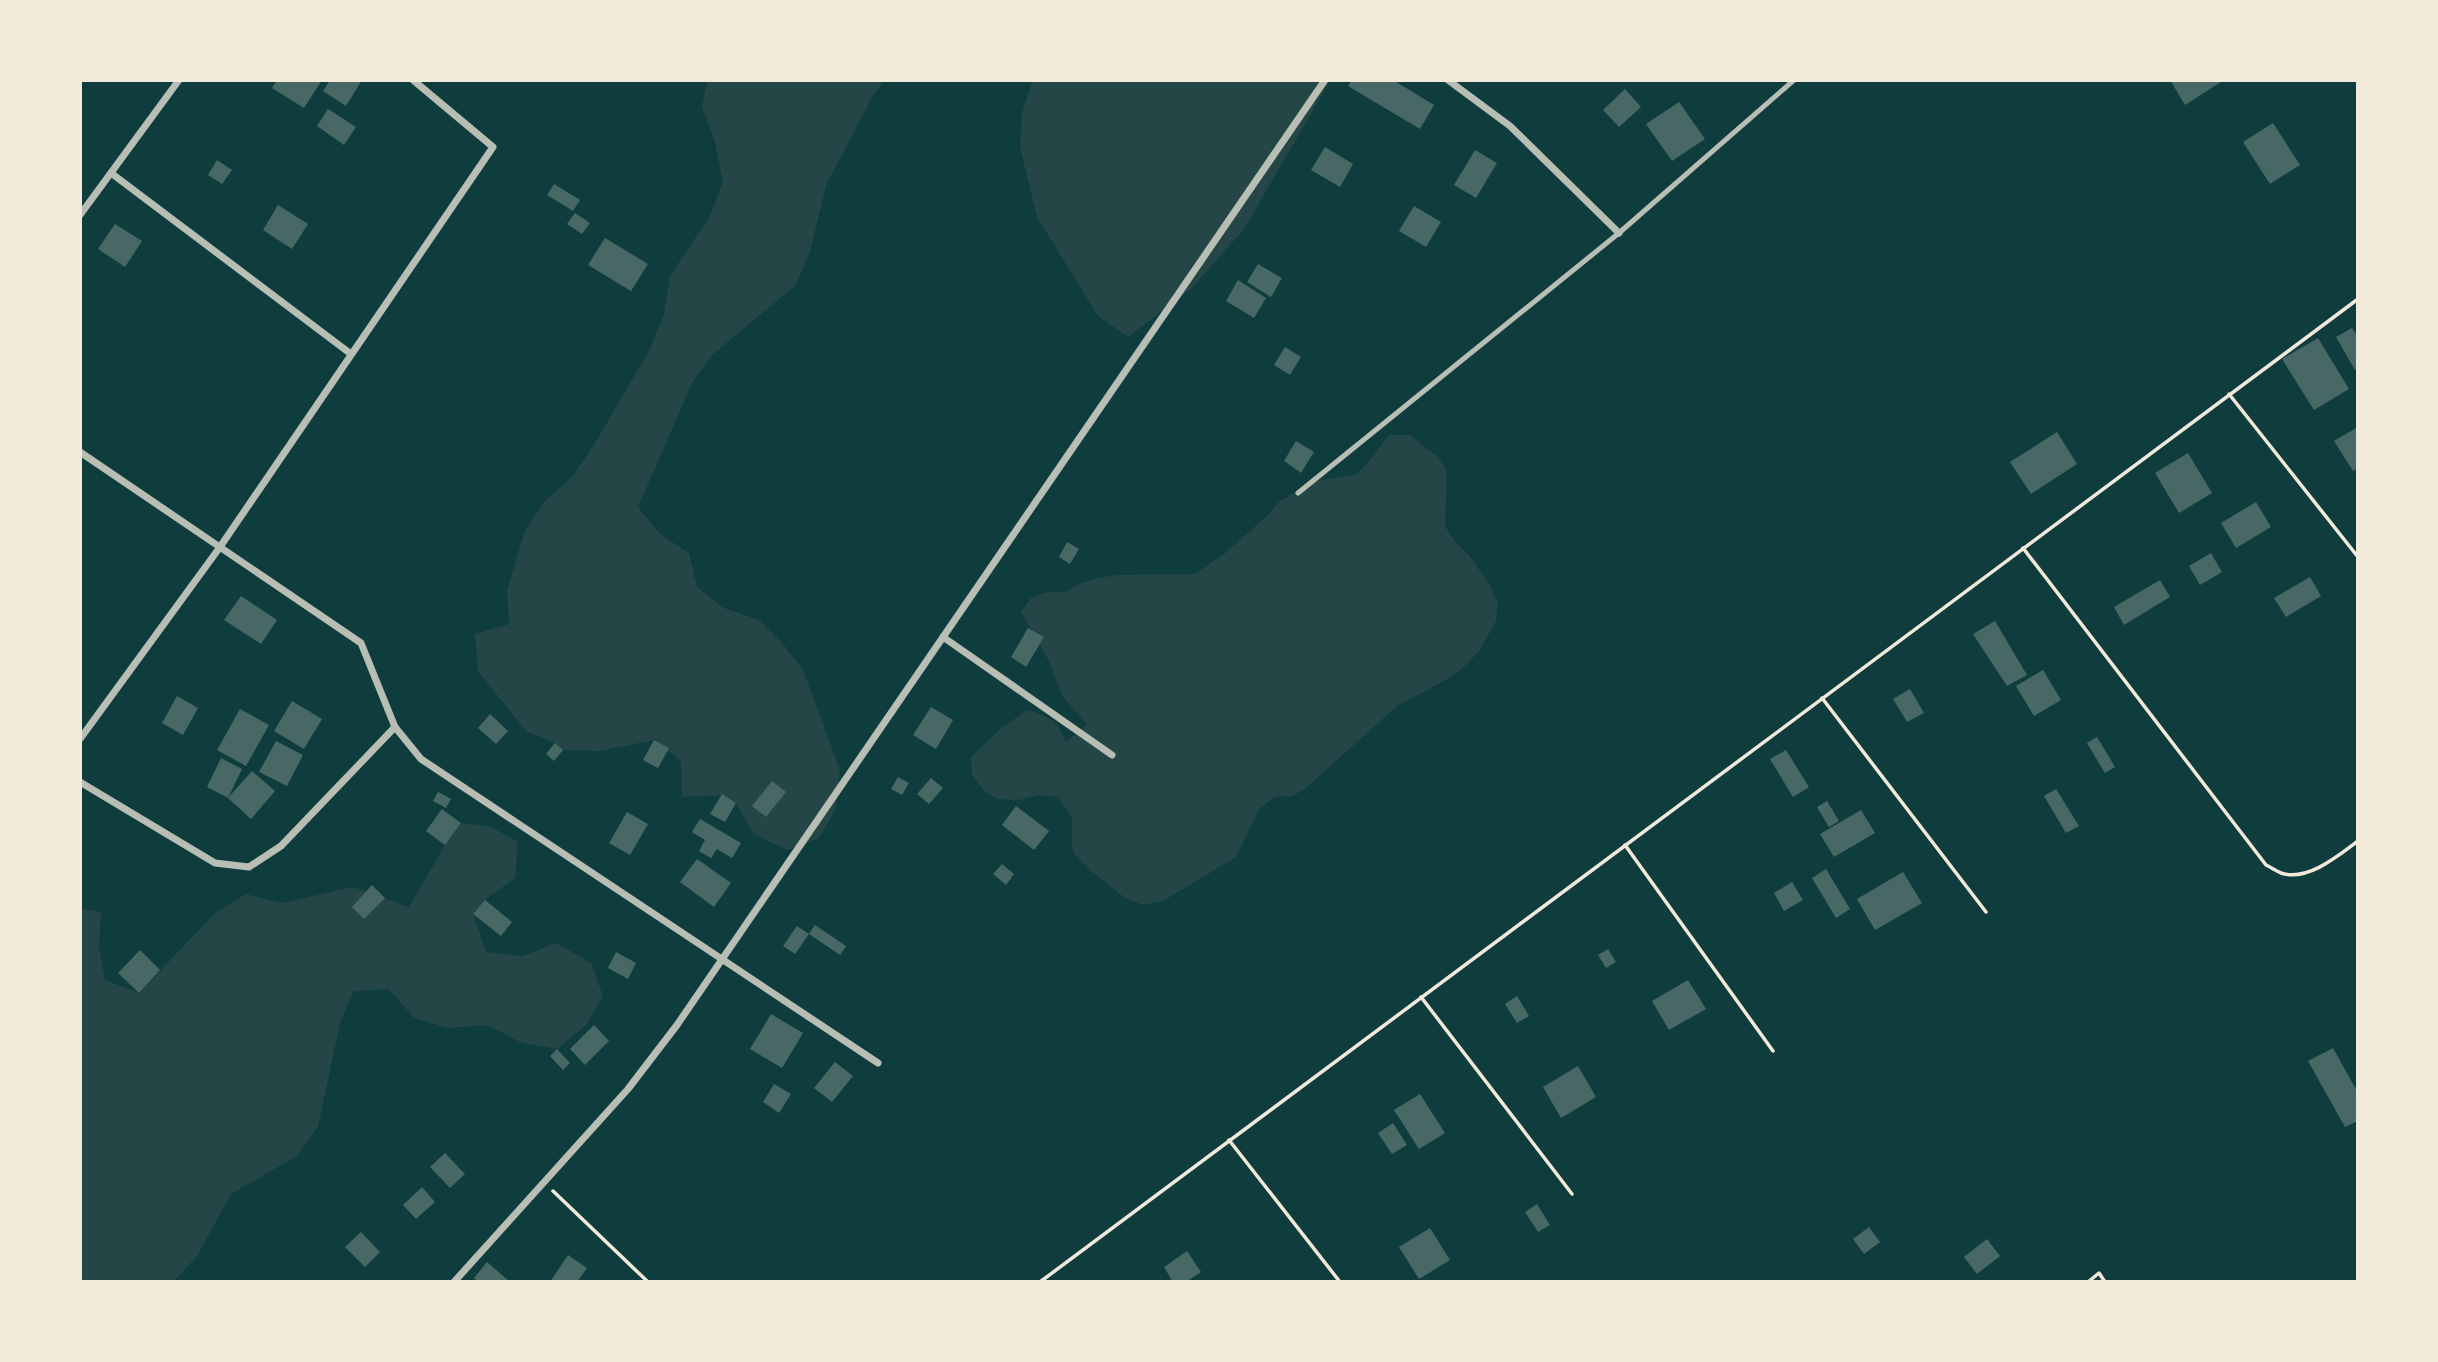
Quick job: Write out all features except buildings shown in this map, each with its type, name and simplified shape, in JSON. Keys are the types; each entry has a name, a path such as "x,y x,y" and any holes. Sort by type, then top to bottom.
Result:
{"street":[{"path":"80,215 178,80"},
{"path":"80,739 220,547 493,147 413,80"},
{"path":"454,1282 628,1089 677,1025 1325,80"},
{"path":"1448,80 1510,126 1619,233"},
{"path":"111,173 351,354"},
{"path":"80,452 361,643 395,727 421,759 878,1063"},
{"path":"943,637 1112,755"},
{"path":"80,782 215,863 249,867 281,846 395,727"}],"lane":[{"path":"1298,494 1619,233 1794,80"}],"path":[{"path":"1040,1282 2357,299"},
{"path":"2229,394 2357,557"},
{"path":"2023,548 2266,865 2281,873 2296,875 2315,869 2357,841"},
{"path":"1822,698 1986,912"},
{"path":"1625,845 1773,1051"},
{"path":"1421,997 1572,1195"},
{"path":"1229,1140 1340,1282"},
{"path":"544,1182 648,1282"},
{"path":"2088,1282 2099,1273 2105,1282"}],"shaded area":[{"path":"707,81 885,81 874,94 826,185 810,252 796,285 712,355 692,383 638,507 660,534 689,553 697,587 724,608 759,620 783,644 803,670 840,770 836,809 819,838 787,850 754,834 736,803 722,795 682,797 681,761 654,740 600,751 563,750 555,743 526,731 478,671 475,634 509,624 507,590 525,531 544,502 573,476 594,445 651,347 664,314 670,276 710,216 723,182 715,142 702,107"},
{"path":"1032,81 1330,81 1244,229 1192,288 1128,337 1098,316 1037,217 1020,147 1022,113"},
{"path":"1389,435 1410,435 1438,457 1447,471 1445,526 1490,585 1498,603 1496,621 1479,651 1466,665 1449,678 1397,706 1305,789 1292,796 1275,797 1260,808 1236,857 1163,901 1143,905 1125,898 1091,871 1075,855 1072,846 1072,817 1058,797 1038,795 1019,800 997,799 983,790 972,775 971,757 998,731 1027,710 1051,720 1066,742 1087,724 1062,696 1049,661 1021,612 1031,598 1047,592 1066,592 1081,583 1117,575 1195,574 1224,554 1280,501 1314,481 1354,475 1367,464"},
{"path":"461,823 489,826 518,842 515,878 485,900 473,914 486,952 523,956 556,943 591,963 603,996 586,1025 557,1049 522,1043 487,1025 448,1028 414,1018 389,989 353,991 340,1023 318,1127 297,1156 231,1194 197,1256 174,1281 81,1282 81,908 101,912 99,947 105,980 139,993 215,913 246,894 282,903 353,887 409,907"}]}
